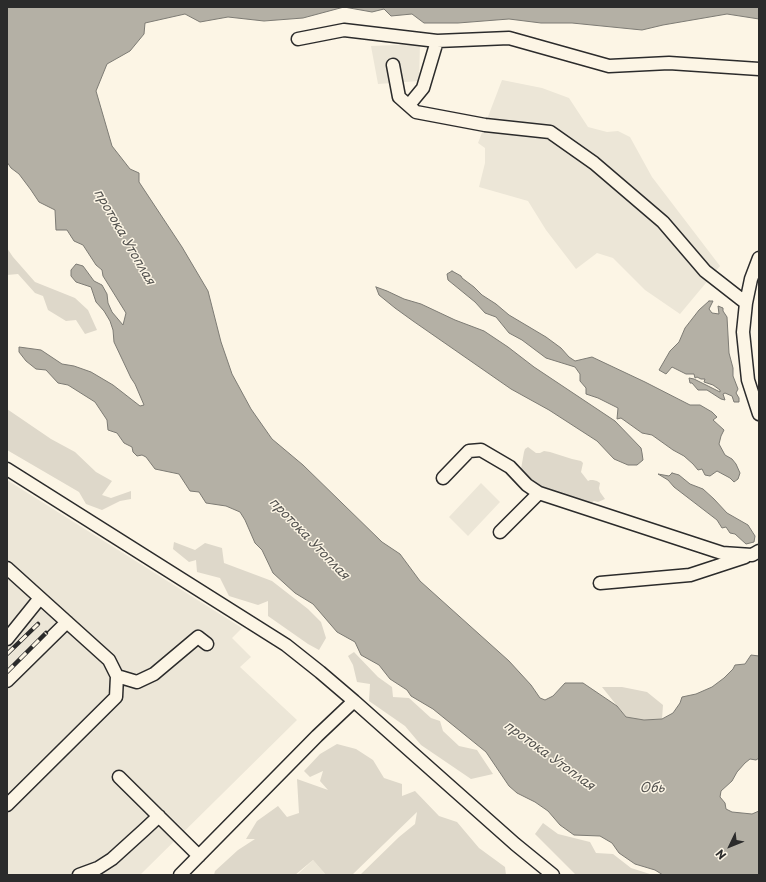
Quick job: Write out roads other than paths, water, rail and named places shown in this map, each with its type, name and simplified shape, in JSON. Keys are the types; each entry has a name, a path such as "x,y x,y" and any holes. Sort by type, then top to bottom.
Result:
{"street":[{"path":"298,39 344,30 437,41 509,38 609,66 668,63 759,69"},
{"path":"409,105 422,88 437,41"},
{"path":"393,65 399,97 416,112 485,125 550,132 594,163 663,222 705,271 746,303"},
{"path":"759,258 746,303 743,332 748,380 759,414"},
{"path":"443,478 469,451 481,450 510,467 527,485 539,494 722,553 755,553"},
{"path":"7,469 286,645 354,701 552,875"},
{"path":"500,532 539,494"},
{"path":"600,584 690,575 755,553"},
{"path":"7,568 108,660 117,676 116,697 7,805"},
{"path":"7,639 40,598"},
{"path":"7,681 67,622"},
{"path":"117,676 137,682 154,674 198,637 207,644"},
{"path":"180,875 317,736 354,701"},
{"path":"120,777 199,856"},
{"path":"79,875 98,868 112,859 159,816"}],"water":[{"name":"Обь","path":"7,7 344,7 303,18 264,21 228,17 200,22 185,14 145,23 144,34 130,51 107,64 96,91 112,146 130,169 139,173 139,182 182,247 208,291 221,342 232,374 251,409 272,439 303,465 382,542 400,554 420,581 509,661 531,685 540,698 545,700 553,696 565,683 583,683 617,706 626,717 644,720 662,719 673,713 682,697 696,694 712,687 724,678 735,665 745,664 751,655 759,656 759,758 756,760 750,759 745,763 737,772 732,781 721,791 720,797 725,803 726,809 732,812 752,814 759,811 759,875 663,875 655,870 635,864 619,853 612,843 600,836 574,835 560,825 548,811 535,802 517,793 509,786 486,752 433,709 411,696 407,690 390,679 379,665 361,655 355,642 337,632 313,604 295,593 273,573 262,550 255,543 240,512 226,506 206,503 199,492 190,491 179,474 155,469 146,457 142,455 137,456 133,452 132,447 124,443 117,433 108,430 107,420 95,402 68,385 58,383 46,370 36,369 26,361 19,352 19,347 41,350 62,364 74,366 91,372 113,385 140,406 144,405 114,342 113,330 110,321 96,302 91,287 76,282 71,276 71,270 76,264 83,266 94,281 102,285 107,294 108,303 112,312 123,325 126,313 103,276 102,270 96,265 83,245 74,241 67,230 56,230 55,210 39,202 19,174 11,168 7,162"},
{"path":"344,7 759,7 759,19 727,14 642,30 572,23 541,23 509,19 458,23 424,23 412,14 391,16 384,9 372,12"},
{"path":"452,271 461,276 482,295 509,315 546,337 575,361 592,357 690,405 700,405 712,412 717,417 713,420 724,430 719,444 725,455 732,459 736,464 740,473 738,479 734,482 717,471 710,476 705,475 702,469 698,470 684,456 652,435 642,433 621,418 617,419 618,408 586,394 586,388 580,381 580,374 575,367 546,358 522,340 509,333 496,317 485,313 475,302 448,280 447,274"},
{"path":"376,287 404,299 421,304 455,320 484,331 534,367 615,421 641,448 643,460 637,465 628,465 614,459 597,441 549,410 511,389 395,308 379,295"},
{"path":"709,301 713,301 709,309 712,313 719,314 718,306 723,308 723,311 727,317 729,353 733,368 733,376 738,389 736,393 739,398 739,402 734,402 732,396 725,393 723,394 725,400 707,390 698,390 692,383 690,383 689,378 720,392 720,390 713,385 704,382 705,379 695,378 694,374 686,374 672,367 666,374 659,370 670,351 679,342 685,328 699,310"},
{"path":"672,473 679,475 690,484 703,489 727,513 748,525 755,536 754,542 746,544 735,534 730,533 726,527 722,528 717,520 674,487 668,480 658,474 669,476"}],"railway":[{"path":"7,654 38,624"},
{"path":"7,672 46,633"}],"water label":[{"name":"протока Утоплая","path":"124,237"},
{"name":"протока Утоплая","path":"309,539"},
{"name":"протока Утоплая","path":"549,756"}]}
